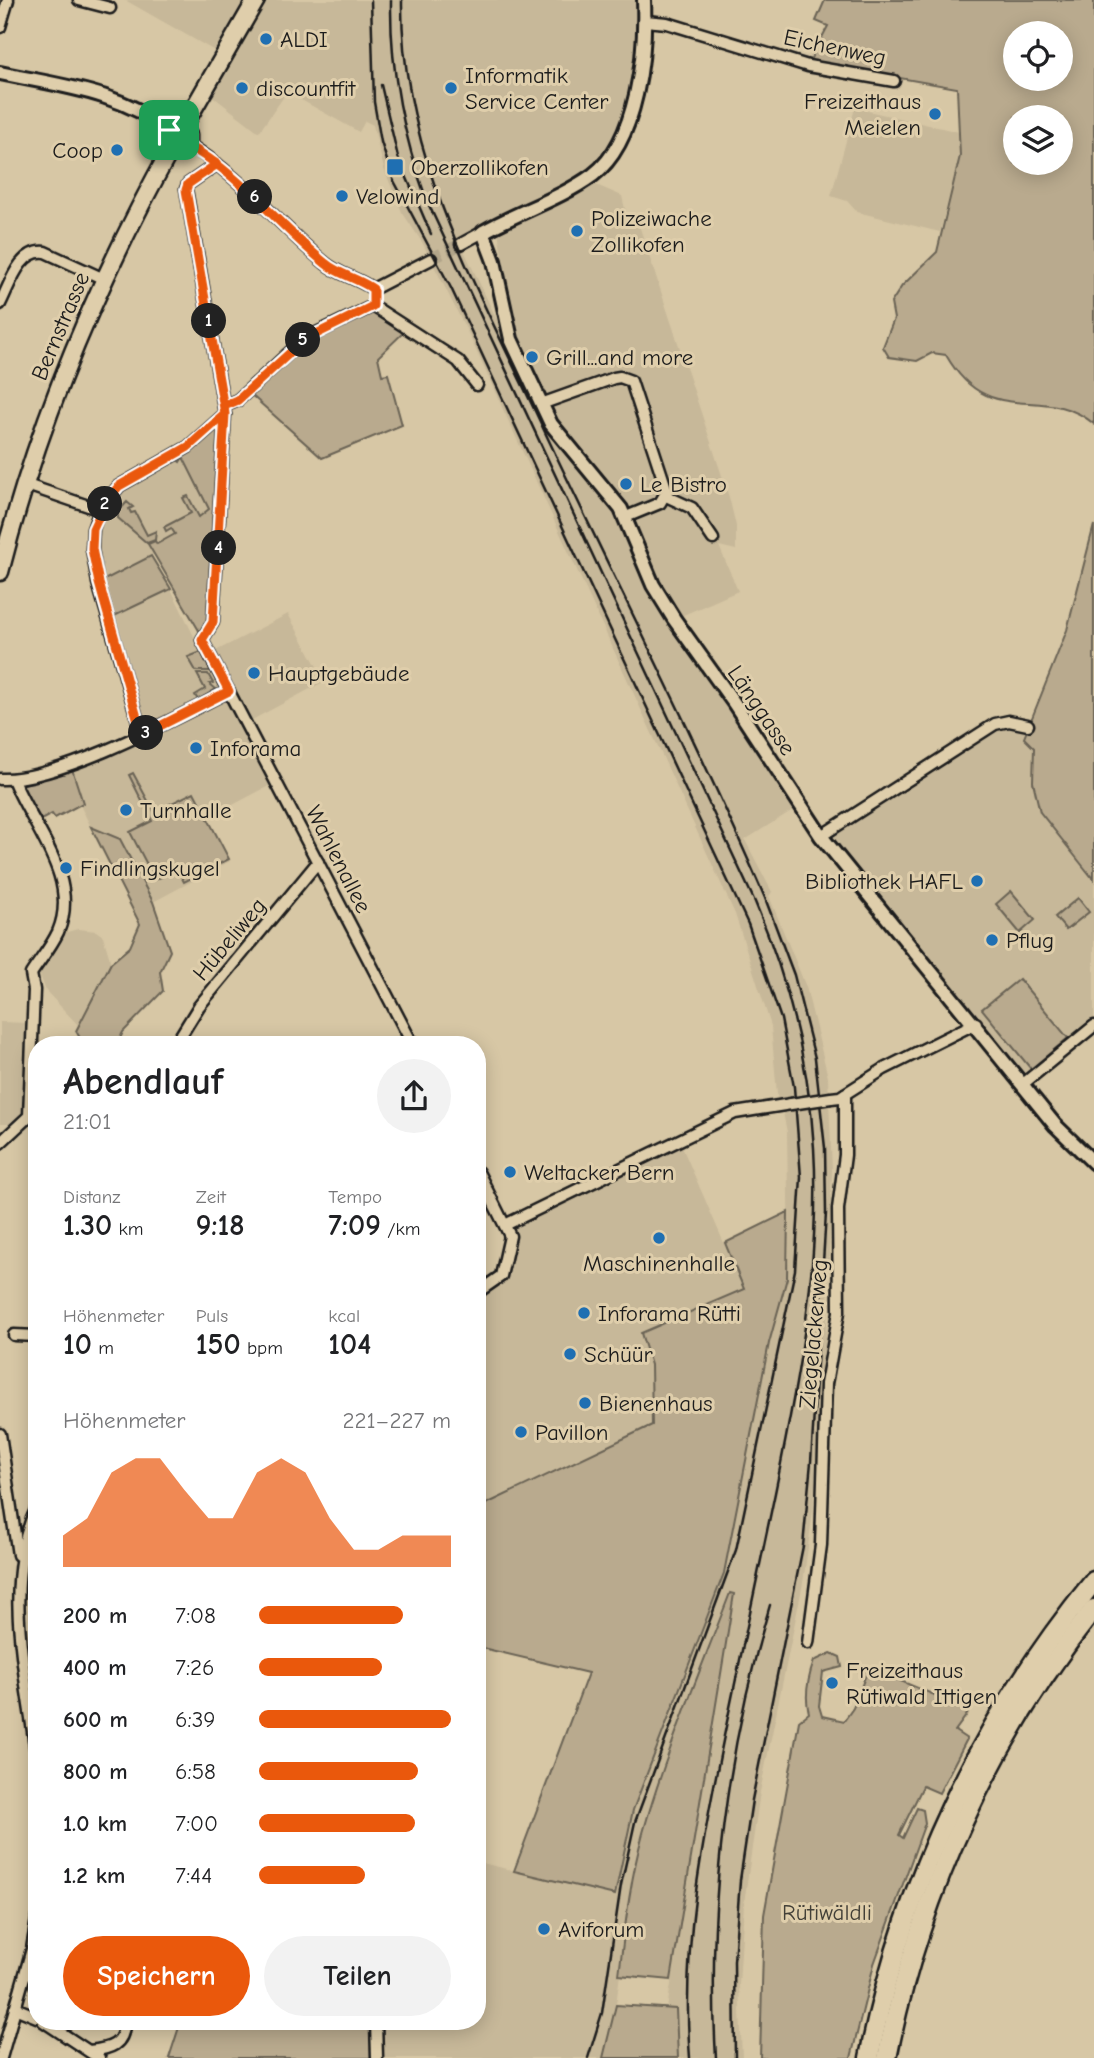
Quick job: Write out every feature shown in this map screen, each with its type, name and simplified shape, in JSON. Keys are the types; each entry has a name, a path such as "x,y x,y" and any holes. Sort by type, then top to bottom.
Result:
{"highway":[{"path":"869,2058 900,1936 949,1810 1013,1693 1094,1581"},
{"path":"887,2058 917,1940 965,1818 1027,1703 1094,1609"}],"main road":[{"name":"Bernstrasse","path":"0,572 24,484 71,351 104,279 178,137 256,0"}],"street":[{"path":"0,27 8,0"},
{"path":"79,0 110,8"},
{"path":"461,244 585,180 610,157 628,123 643,46 644,0"},
{"name":"Eichenweg","path":"645,21 667,23 808,66 894,81"},
{"path":"0,73 119,100 143,110 217,164 325,263 373,289"},
{"path":"217,164 186,187 224,410"},
{"name":"Länggasse","path":"483,232 494,261 511,339 541,404 559,437 604,484 626,517 659,596 821,836 976,1023 1055,1125 1094,1163"},
{"path":"0,304 23,259 33,252 45,252 104,279"},
{"path":"373,289 432,259"},
{"path":"373,289 373,306"},
{"path":"142,735 93,558 93,529 100,510 119,486 188,447 224,410 304,340 373,306"},
{"path":"373,306 458,361 477,385"},
{"path":"541,404 614,378 631,381 665,478 666,496 660,503 626,517"},
{"name":"Wahlenallee","path":"224,410 213,622 202,640 407,1036"},
{"path":"24,484 100,510"},
{"path":"666,496 692,508 713,539"},
{"path":"0,779 13,779 50,770 142,735 229,691"},
{"path":"821,836 995,724 1009,721 1028,724"},
{"path":"13,779 61,875 65,902 59,930 31,974 32,1036"},
{"name":"Hübeliweg","path":"181,1036 199,1006 318,862"},
{"path":"505,1225 734,1113 845,1094 884,1069 976,1023"},
{"path":"1023,1084 1094,1026"},
{"name":"Ziegelackerweg","path":"808,1643 821,1536 826,1384 839,1312 838,1209 845,1155 845,1094"},
{"path":"0,1143 28,1117"},
{"path":"486,1188 510,1239 501,1276 486,1286"},
{"path":"14,1335 28,1336"},
{"path":"0,1434 18,1559 16,1594 28,1690"},
{"path":"18,1559 28,1532"},
{"path":"1,2058 28,1955"},
{"path":"15,2008 28,2013"},
{"path":"57,2030 99,2058"},
{"path":"89,2051 118,2044 123,2030"},
{"path":"376,2030 377,2058"}],"shaded area":[{"path":"125,0 638,0 638,34 630,89 620,127 609,148 583,174 506,212 459,240 547,425 557,420 513,325 498,231 594,184 622,196 627,218 636,216 729,497 736,526 736,550 719,546 738,591 672,620 737,712 796,808 745,840 772,892 769,896 806,987 828,1077 832,1170 826,1344 813,1511 803,1583 760,1792 744,1903 739,1985 742,2058 678,2058 676,2010 667,2009 734,1595 731,1593 661,1774 643,1834 632,1882 616,2005 603,2058 377,2058 376,2030 486,2030 486,1864 615,1895 633,1810 724,1573 769,1343 789,1261 787,1132 782,1108 778,1105 771,1026 735,914 469,335 422,242 402,212 384,169 373,125 365,121 359,132 287,92 259,132 202,88 220,54"},
{"path":"855,108 959,132 960,156 940,232 857,212 847,201 831,196"},
{"path":"186,453 218,522 102,581 96,536 110,503 122,490"},
{"name":"Inforama","path":"171,589 204,657 288,614 325,681 250,721 280,780 208,818 230,861 153,902 120,839 91,827 80,805 83,803 72,769 148,740 112,617"},
{"path":"996,725 1028,725 1034,748 1033,782 1040,812 1094,880 1094,1029 1026,1077 828,836"},
{"path":"78,929 96,931 103,936 111,963 78,1025 46,991 39,973 63,933"},
{"path":"0,1022 27,1023 24,1114 17,1124 0,1124"},
{"name":"Inforama Rütti","path":"679,1140 744,1289 641,1333 651,1365 652,1425 486,1504 486,1287 495,1282 509,1247 505,1225"}],"green space":[{"path":"825,0 1094,0 1094,424 1075,412 1056,406 999,399 981,392 963,378 946,355 932,353 917,361 889,357 883,347 894,319 891,303 902,286 937,252 960,156 957,88 809,62 828,26 816,21"},
{"path":"376,313 405,331 378,357 382,375 388,374 402,425 322,458 249,393 297,348 364,314"},
{"path":"220,423 210,621 201,634 148,544 155,541 157,544 175,534 171,528 166,531 164,527 191,513 183,498 188,496 199,517 209,509 183,457 180,462 176,459"},
{"path":"127,502 133,507 129,509 131,513 135,512 147,535 156,531 155,540 147,543 118,518 118,512"},
{"path":"1094,525 1094,880 1040,812 1033,782 1034,748 1024,738 1067,630"},
{"path":"151,556 171,589 112,617 102,581"},
{"path":"201,652 210,671 196,671 188,657"},
{"path":"197,674 208,674 213,683 210,684 216,689 198,700 195,695 205,689"},
{"path":"72,769 83,803 55,818 52,814 37,822 21,785"},
{"path":"133,773 154,812 194,792 229,859 184,882 177,869 155,880 130,832 152,821 129,775"},
{"path":"91,827 120,839 153,902 170,951 160,972 163,991 121,1036 79,1036 76,1031 111,963 130,947 140,924"},
{"path":"1011,891 1035,920 1020,933 996,904"},
{"path":"1078,898 1089,912 1066,930 1055,917"},
{"path":"1019,979 1068,1038 1031,1069 982,1009"},
{"path":"788,1212 787,1278 769,1343 724,1573 633,1810 615,1895 514,1871 588,1673 486,1649 486,1504 652,1425 651,1365 641,1333 744,1289 725,1243"},
{"path":"730,1593 734,1594 671,1980 619,1975 631,1886 652,1802"},
{"name":"Rütiwäldli","path":"831,1653 840,1657 842,1667 823,1672 819,1706 822,1716 844,1721 853,1708 865,1677 860,1672 872,1669 966,1708 968,1713 955,1731 967,1739 939,1793 923,1786 899,1835 903,1838 917,1808 923,1810 925,1823 874,1964 851,2058 760,2058 764,1915 799,1721 809,1713 807,1694 810,1674 814,1661"},
{"path":"616,2005 676,2009 678,2058 603,2058"},
{"path":"178,2030 374,2030 375,2058 169,2058"}],"tunnel":[{"path":"431,259 461,244"}],"railway":[{"path":"371,0 374,102 381,142 393,179 451,288 748,924 781,1019 794,1087 801,1177 795,1270 736,1550 635,1822 621,1885 602,2013 588,2058"},
{"path":"391,0 393,51 400,102 411,152 427,201 755,902 787,991 807,1084 814,1148 815,1191 806,1322 784,1450 701,1856 688,1976 690,2058"},
{"path":"402,0 405,58 414,113 429,168 448,221 470,274 684,721 765,898 794,975 815,1058 825,1148 826,1213 811,1462 803,1546 752,1800 740,1880 734,1961 735,2058"},
{"path":"381,85 398,157 431,234"},
{"path":"716,2058 714,1943 723,1829 742,1716 770,1605"}],"place":[{"name":"ALDI","path":"266,39"},
{"name":"discountfit","path":"242,88"},
{"name":"Informatik Service Center","path":"451,88"},
{"name":"Freizeithaus Meielen","path":"935,114"},
{"name":"Coop","path":"117,150"},
{"name":"Oberzollikofen","path":"395,167"},
{"name":"Velowind","path":"342,196"},
{"name":"Polizeiwache Zollikofen","path":"577,231"},
{"name":"Grill...and more","path":"532,357"},
{"name":"Le Bistro","path":"626,484"},
{"name":"Hauptgebäude","path":"254,673"},
{"name":"Inforama","path":"196,748"},
{"name":"Turnhalle","path":"126,810"},
{"name":"Findlingskugel","path":"66,868"},
{"name":"Bibliothek HAFL","path":"977,881"},
{"name":"Pflug","path":"992,940"},
{"name":"Weltacker Bern","path":"510,1172"},
{"name":"Maschinenhalle","path":"659,1238"},
{"name":"Inforama Rütti","path":"584,1313"},
{"name":"Schüür","path":"570,1354"},
{"name":"Bienenhaus","path":"585,1403"},
{"name":"Pavillon","path":"521,1432"},
{"name":"Freizeithaus Rütiwald Ittigen","path":"832,1683"},
{"name":"Aviforum","path":"544,1929"}],"route":[{"path":"169,130 166,139 168,144 178,148 186,144 207,156 217,164 247,190 325,263 373,289 373,306 321,330 295,346 238,400 224,406 225,414 220,523 213,622 208,635 202,640 229,691 142,735 93,558 93,529 100,510 119,486 188,447 225,414 186,190 188,184 217,164 186,144 188,135 183,127 176,126 169,130"}]}
